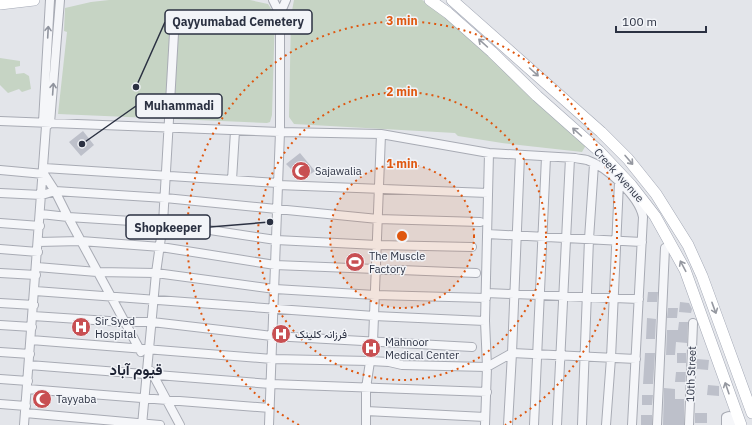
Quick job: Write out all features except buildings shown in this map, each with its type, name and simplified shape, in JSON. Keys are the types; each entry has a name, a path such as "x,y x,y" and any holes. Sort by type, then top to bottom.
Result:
{"main road":[{"path":"0,4 34,0"},
{"name":"Creek Avenue","path":"430,0 448,13 492,52 537,96 599,151 631,185 654,216 686,270 741,425"},
{"name":"Creek Avenue","path":"452,0 601,132 628,159 656,194 688,245 702,276 752,413"}],"street":[{"path":"24,425 47,124 50,0"},
{"path":"47,124 60,0"},
{"path":"273,0 280,14"},
{"path":"269,425 280,132 280,14 286,0"},
{"path":"147,365 156,273 161,247 163,223 175,16"},
{"path":"0,121 235,131 381,134 489,153 587,160 610,174 619,182 637,201 642,210 642,242 632,425"},
{"path":"232,180 235,131"},
{"path":"366,425 366,388 373,342 381,134"},
{"path":"366,411 485,421 487,392 485,321 489,153"},
{"path":"508,425 520,155"},
{"path":"534,425 546,157"},
{"path":"557,425 570,158"},
{"path":"582,425 589,239 594,164"},
{"path":"0,170 488,193"},
{"path":"44,171 139,349 150,374 180,425"},
{"path":"606,425 611,358 619,182"},
{"path":"0,193 42,195 55,191 164,198 378,219 480,222"},
{"path":"41,214 163,223 276,240 377,245 472,247"},
{"path":"0,223 40,226"},
{"path":"487,234 516,234 642,242"},
{"path":"38,242 81,241 161,247 275,265 476,273"},
{"path":"656,425 665,248"},
{"path":"0,249 38,252"},
{"path":"36,266 97,272 156,273 275,289 375,294 486,295 514,293 639,299"},
{"path":"0,273 36,275"},
{"path":"35,291 374,316 485,321"},
{"path":"0,303 34,305"},
{"path":"33,316 124,322 152,322 272,336 472,347"},
{"name":"10th Street","path":"689,425 693,322"},
{"path":"0,325 32,327"},
{"path":"31,340 272,360 370,361 389,362 402,365 487,367 512,353 636,359"},
{"path":"0,352 30,354"},
{"path":"29,365 271,384 487,392"},
{"path":"142,424 144,398 150,374"},
{"path":"0,379 27,385 144,398 270,408"},
{"path":"0,404 26,409 160,425"},
{"path":"726,425 726,417 729,416 733,425"}],"green space":[{"path":"109,0 250,0 268,4 275,15 272,115 270,122 58,114 67,32 64,31 65,8 91,2"},
{"path":"294,0 422,0 433,6 451,20 586,145 582,152 502,143 458,136 455,133 294,124 289,117 291,16"},
{"path":"0,58 20,61 20,66 15,67 16,74 24,73 29,76 31,89 22,92 19,89 8,93 0,85"}],"place":[{"name":"Qayyumabad Cemetery","path":"136,87"},
{"name":"Muhammadi","path":"82,144"},
{"name":"Sajawalia","path":"301,171"},
{"name":"Shopkeeper","path":"270,222"},
{"name":"The Muscle Factory","path":"355,262"},
{"name":"Sir Syed Hospital","path":"81,327"},
{"name":"فرزانہ کلینک","path":"281,334"},
{"name":"Mahnoor Medical Center","path":"371,348"},
{"name":"Tayyaba","path":"42,399"}],"district":[{"name":"قیوم آباد","path":"136,370"}]}
